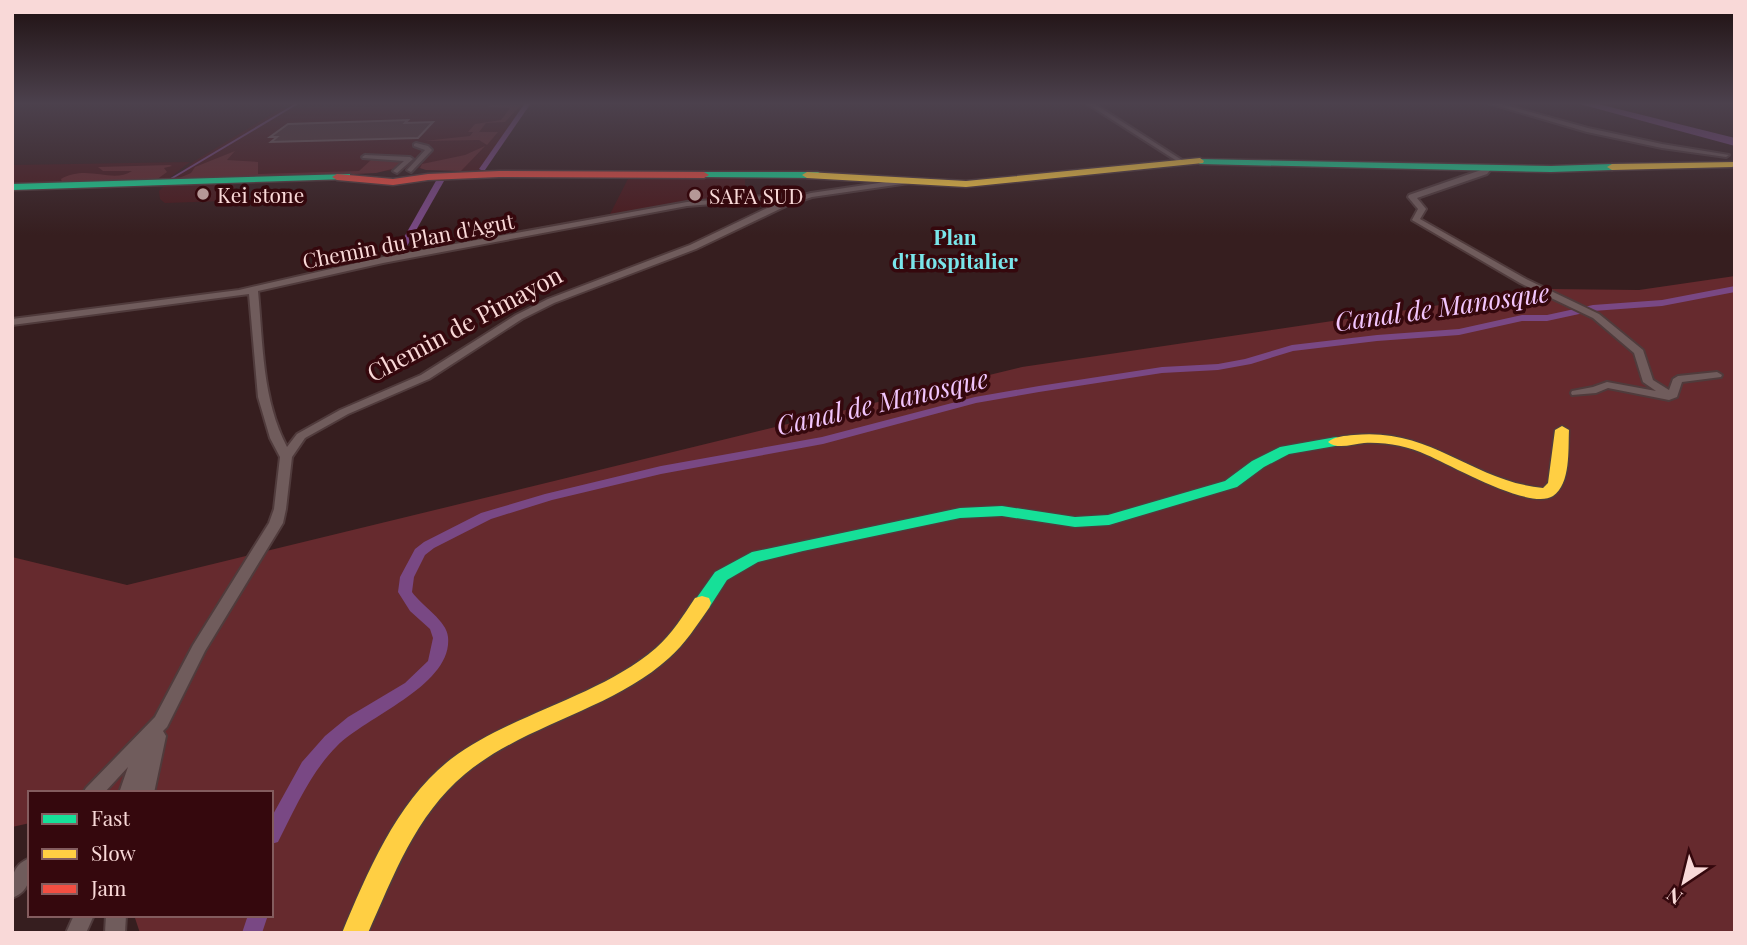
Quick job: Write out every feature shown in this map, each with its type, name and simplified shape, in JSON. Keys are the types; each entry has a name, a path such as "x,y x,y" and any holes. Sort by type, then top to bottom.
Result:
{"main road":[{"path":"807,175 893,182 966,184 1182,162 1267,160 1580,169 1721,158"},
{"path":"12,187 402,174 807,175 940,182 1014,181"},
{"path":"355,933 408,823 435,788 481,750 594,696 656,659 684,629 713,585 740,563 803,545 960,513 1002,511 1086,523 1109,520 1231,484 1265,460 1285,450 1364,438 1391,439 1415,445 1508,488 1542,494 1551,491 1556,484 1562,430"}],"street":[{"path":"402,174 429,150 425,147"},
{"path":"1159,147 1182,162"},
{"path":"1667,147 1721,158"},
{"path":"365,158 410,159 402,174"},
{"path":"1488,168 1484,172 1412,197 1422,210 1416,220 1523,281 1586,310 1639,352 1647,380 1672,396"},
{"name":"Chemin de Pimayon","path":"286,457 295,442 307,432 425,377 541,306 693,247 764,210 811,195 893,182 940,182"},
{"name":"Chemin du Plan d'Agut","path":"12,322 253,290 383,260 687,204 811,195"},
{"path":"129,791 139,761 198,649 276,523 280,509 286,457 276,440 261,384 253,290"},
{"path":"1672,396 1678,379 1717,375"},
{"path":"1576,393 1607,385 1672,396"},
{"path":"94,791 161,722"},
{"path":"145,791 161,722"},
{"path":"12,889 28,869"},
{"path":"76,933 83,917"}],"shaded area":[{"path":"218,147 495,147 478,172 415,168 348,175 170,182 193,162"},
{"path":"484,147 461,171 420,168 422,164 465,155"},
{"path":"235,151 227,160 258,162 258,174 359,171 372,159 405,160 396,168 376,173 181,182 179,178 191,173 195,167"},
{"path":"190,162 164,182 12,187 12,165"},
{"path":"172,166 164,168 167,172 156,180 62,182 61,179 81,173 116,176 132,171 103,171 98,167"},
{"path":"630,175 745,177 745,198 679,203 609,216"},
{"path":"231,184 236,187 223,201 165,203 160,199 159,191 165,185"},
{"path":"1735,276 1735,933 140,933 135,917 273,917 273,791 28,791 28,823 12,827 12,557 127,585 1022,367 1548,289 1639,290"}],"waterway":[{"path":"169,180 224,147"},
{"path":"483,169 498,147"},
{"path":"398,255 440,181"},
{"name":"Canal de Manosque","path":"273,832 308,767 331,741 354,722 411,687 435,664 441,638 437,626 415,607 405,592 407,577 420,552 429,545 486,516 549,497 661,470 823,440 975,400 1162,370 1218,367 1247,362 1292,348 1459,332 1522,318 1547,318 1593,308 1662,303 1735,289"},
{"name":"Canal de Manosque","path":"252,933 257,917"}],"traffic: fast":[{"path":"1200,161 1551,169 1612,167"},
{"path":"704,175 818,175"},
{"path":"12,187 347,176"},
{"path":"702,603 721,576 752,558 803,545 960,513 1002,511 1075,522 1109,520 1231,484 1258,464 1285,450 1336,442"}],"traffic: slow":[{"path":"807,175 966,184 1200,161"},
{"path":"1612,167 1732,164"},
{"path":"1336,442 1376,438 1411,443 1506,486 1547,493 1556,484 1562,430"},
{"path":"355,933 399,839 434,789 458,767 511,733 599,692 654,660 674,641 702,603"}],"traffic: jam":[{"path":"337,177 393,182 428,177 499,174 704,175"}],"place":[{"name":"Kei stone","path":"203,194"},
{"name":"SAFA SUD","path":"695,195"}],"district":[{"name":"Plan d'Hospitalier","path":"955,248"}]}
